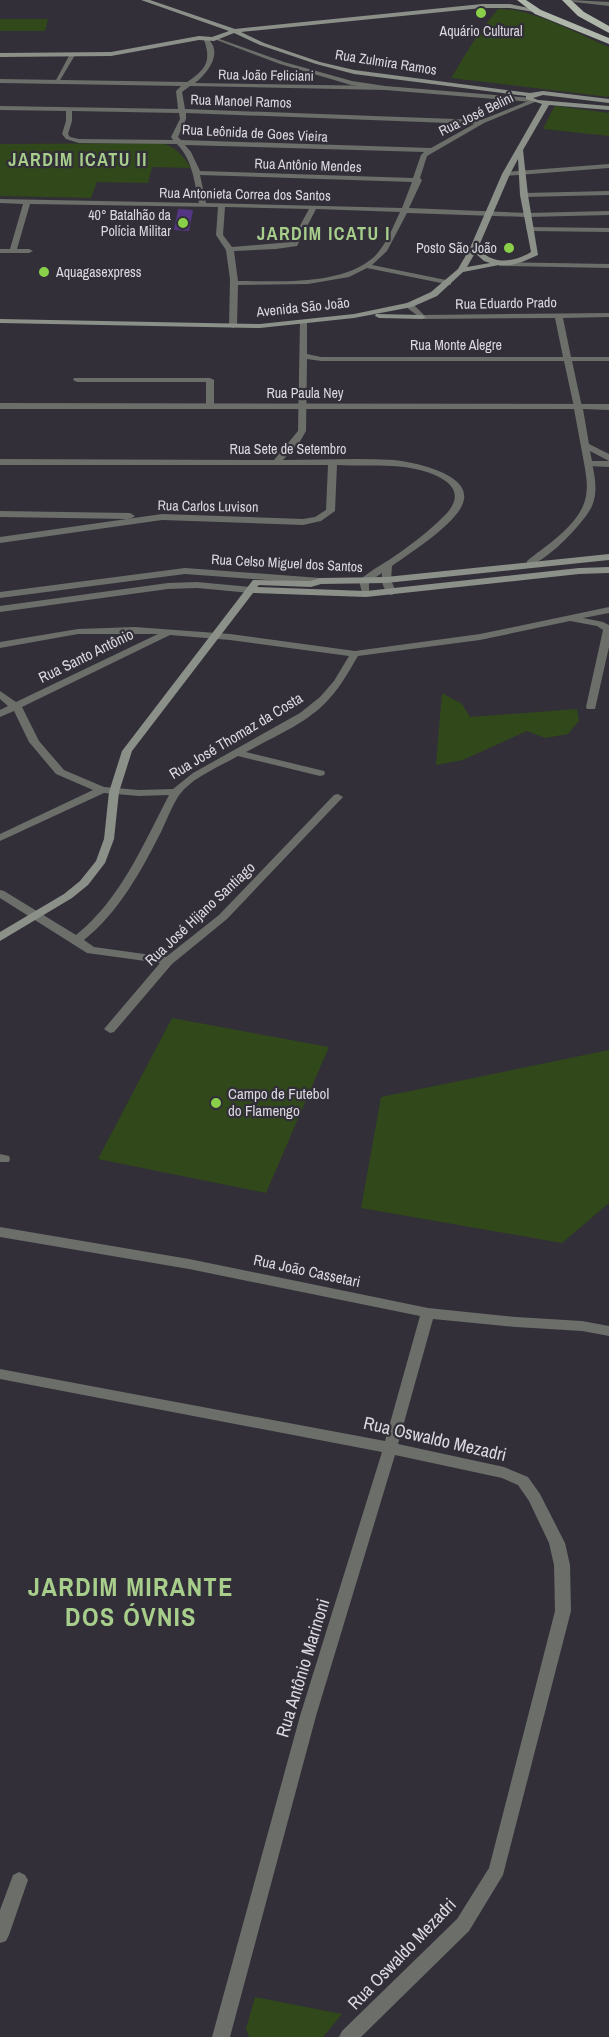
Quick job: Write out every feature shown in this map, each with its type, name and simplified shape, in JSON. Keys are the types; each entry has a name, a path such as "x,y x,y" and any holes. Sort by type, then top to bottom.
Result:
{"highway":[{"path":"521,0 538,12 609,41"},
{"path":"566,0 577,10 609,30"},
{"path":"538,12 562,14 577,10"}],"main road":[{"path":"144,0 226,27"},
{"path":"200,37 211,30 226,27 493,0"},
{"path":"200,37 207,40 233,31 482,6 510,6 538,12"},
{"path":"209,22 211,30"},
{"name":"Rua Zulmira Ramos","path":"226,27 260,43 318,63 354,72 538,93 540,102"},
{"path":"260,43 253,37 253,34 273,27"},
{"path":"0,55 128,52 200,37 216,37"},
{"name":"Rua Zulmira Ramos","path":"477,87 540,102 609,101"},
{"path":"538,93 540,102"},
{"path":"522,105 540,102 609,108"},
{"name":"Avenida São João","path":"0,321 233,326 354,316 409,305 434,294 448,284 461,270 474,248 506,174 521,150 540,102"},
{"name":"Avenida São João","path":"521,150 521,173 535,253"},
{"path":"474,248 484,259 502,264"},
{"path":"461,270 524,260 535,253"},
{"path":"354,316 422,317"},
{"name":"Rua Celso Miguel dos Santos","path":"320,581 386,580 609,556"},
{"path":"527,574 534,571 530,563"},
{"name":"Rua Celso Miguel dos Santos","path":"251,590 366,594 447,586 527,574 609,570"},
{"path":"0,937 68,896 84,883 101,861 109,839 108,791 127,751 256,582 311,584 320,581"}],"street":[{"path":"574,0 606,4"},
{"path":"577,10 594,4"},
{"name":"Rua Zulmira Ramos","path":"216,37 322,75 385,88"},
{"path":"203,206 198,173 188,152 175,140 175,134 184,112 178,95 179,91 211,63 211,48 207,40"},
{"path":"211,48 232,44"},
{"path":"57,81 72,55"},
{"name":"Rua Zulmira Ramos","path":"318,88 328,84 322,75"},
{"name":"Rua João Feliciani","path":"0,81 385,88 540,102"},
{"name":"Rua José Belini","path":"430,150 482,122 522,105 540,102"},
{"name":"Rua Manoel Ramos","path":"0,108 482,122"},
{"name":"Rua Leônida de Goes Vieira","path":"69,109 69,121 65,134 68,138 79,141 175,140 212,145 430,150"},
{"path":"234,283 319,280 366,266 378,258 418,180 424,155 430,150"},
{"path":"506,174 609,165"},
{"name":"Rua Antônio Mendes","path":"198,173 418,180"},
{"path":"524,195 609,193"},
{"name":"Rua Antonieta Correa dos Santos","path":"0,201 489,213"},
{"path":"13,251 27,202"},
{"path":"222,206 219,236 221,242 230,249 276,248 294,244 314,207"},
{"path":"489,213 528,215 609,213"},
{"path":"530,229 609,231"},
{"path":"230,249 234,283 233,326"},
{"path":"0,251 29,251"},
{"path":"535,253 557,263 609,266"},
{"path":"502,264 609,261"},
{"path":"366,266 448,284"},
{"path":"409,305 422,317"},
{"path":"530,563 580,518 588,507 591,495 585,445 558,315"},
{"name":"Rua Eduardo Prado","path":"422,317 609,315"},
{"path":"276,463 302,431 303,322"},
{"name":"Rua Monte Alegre","path":"303,356 321,359 609,359"},
{"path":"77,380 210,380 210,406"},
{"name":"Rua Paula Ney","path":"0,406 609,407"},
{"path":"585,445 609,458"},
{"name":"Rua Sete de Setembro","path":"0,462 394,463 421,467 448,479 459,491 460,502 454,512 387,564"},
{"name":"Rua Carlos Luvison","path":"0,540 162,517 285,522 318,519 330,511 333,463"},
{"path":"588,463 609,464"},
{"path":"0,514 162,517"},
{"path":"43,515 54,520 59,532"},
{"path":"387,564 386,580 391,592"},
{"path":"366,594 364,581 387,564"},
{"name":"Rua Celso Miguel dos Santos","path":"4,594 185,571 320,581"},
{"name":"Rua Celso Miguel dos Santos","path":"2,608 168,586 197,585 251,590"},
{"path":"2,608 17,598 4,594"},
{"path":"0,645 86,631 169,632 217,635 355,654 480,637 609,610"},
{"path":"564,619 600,624 608,629 591,707"},
{"name":"Rua Santo Antônio","path":"0,714 17,708 169,632"},
{"name":"Rua José Thomaz da Costa","path":"0,694 17,708 34,742 60,772 108,791 176,792 197,775 304,715 338,682 355,654"},
{"path":"237,753 320,773"},
{"path":"0,838 108,791"},
{"path":"76,941 103,919 143,855 176,792"},
{"name":"Rua José Hijano Santiago","path":"110,1029 168,961 223,917 338,797"},
{"path":"0,893 91,950 168,961"},
{"name":"Rua João Cassetari","path":"0,1232 189,1264 428,1312 609,1330"},
{"name":"Rua Antônio Marinoni","path":"221,2037 308,1716 390,1448 428,1312"},
{"name":"Rua Oswaldo Mezadri","path":"0,1374 390,1448 504,1473 523,1481 535,1498 556,1543 562,1565 563,1611 497,1870 463,1925 348,2037"},
{"path":"0,1935 19,1880"}],"green space":[{"path":"498,9 524,12 539,17 609,47 609,97 451,78 478,34"},
{"path":"0,19 48,19 45,31 0,31"},
{"path":"554,107 609,113 609,136 543,129"},
{"path":"161,143 179,152 191,168 152,167 148,183 97,182 91,198 0,196 0,144"},
{"path":"442,693 462,704 470,717 577,709 579,721 568,734 545,738 527,731 463,760 436,765"},
{"name":"Campo de Futebol do Flamengo","path":"172,1018 329,1047 266,1193 98,1159"},
{"path":"609,1050 609,1203 562,1243 361,1208 381,1097"},
{"path":"255,1997 342,2014 323,2037 249,2037 246,2029"}],"building":[{"name":"40° Batalhão da Polícia Militar","path":"178,209 193,210 189,231 174,230"}],"place":[{"name":"Aquário Cultural","path":"481,13"},
{"name":"40° Batalhão da Polícia Militar","path":"183,223"},
{"name":"Posto São João","path":"509,248"},
{"name":"Aquagasexpress","path":"44,272"},
{"name":"Campo de Futebol do Flamengo","path":"216,1103"}],"district":[{"name":"JARDIM ICATU II","path":"78,160"},
{"name":"JARDIM ICATU I","path":"324,234"},
{"name":"JARDIM MIRANTE DOS ÓVNIS","path":"131,1602"}]}
